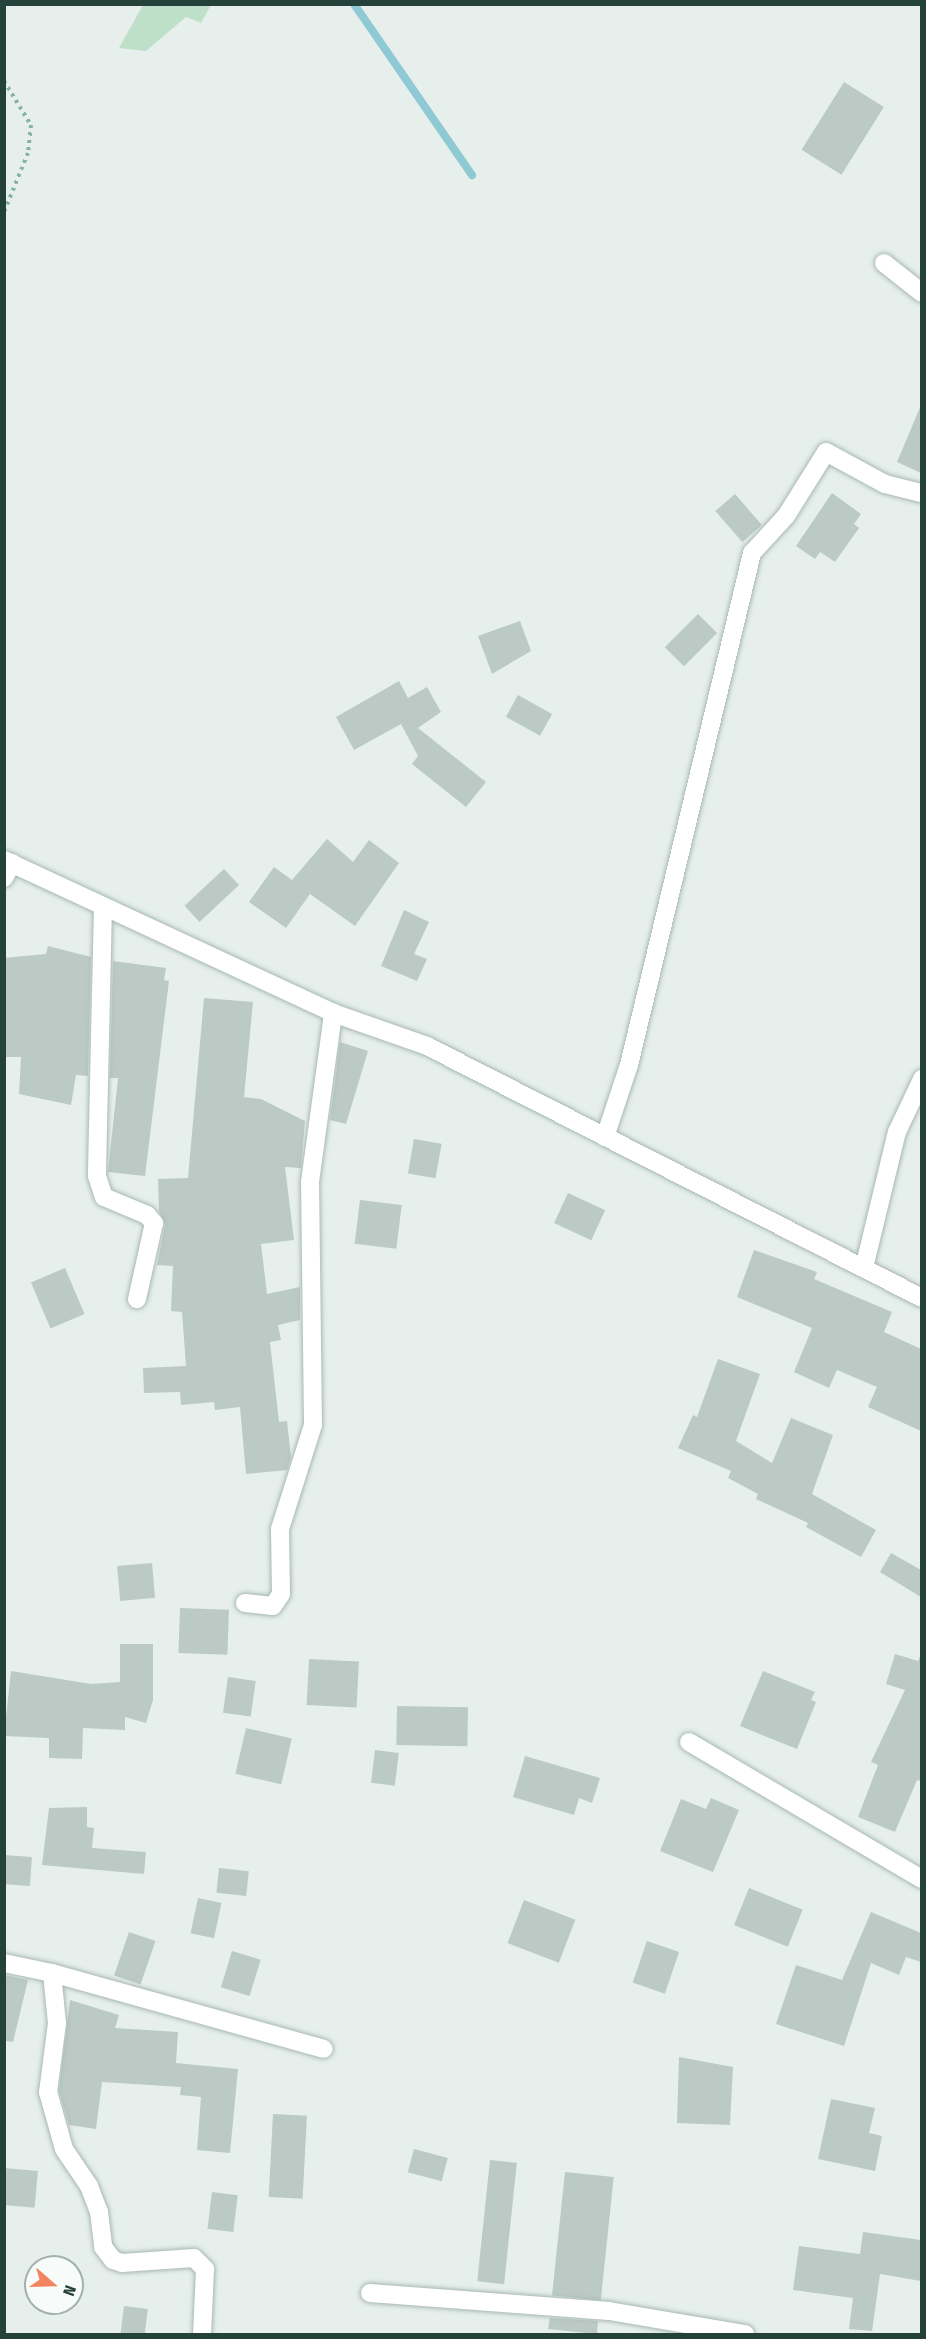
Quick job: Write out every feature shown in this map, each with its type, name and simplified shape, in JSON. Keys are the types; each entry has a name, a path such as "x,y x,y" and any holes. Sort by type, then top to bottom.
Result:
{"street":[{"path":"884,263 921,293"},
{"path":"605,1137 629,1065 752,553 786,516 826,452 885,484 921,493"},
{"path":"7,867 103,906 333,1013 427,1046 921,1298"},
{"path":"103,906 97,1176 104,1197 147,1215 154,1223 137,1299"},
{"path":"245,1603 273,1606 281,1594 280,1529 313,1425 310,1182 333,1013"},
{"path":"864,1268 897,1132 921,1079"},
{"path":"689,1742 921,1879"},
{"path":"4,1963 52,1973 324,2049"},
{"path":"52,1973 57,2023 48,2092 64,2149 89,2186 99,2212 103,2247 113,2260 122,2263 194,2258 205,2269 202,2334"},
{"path":"370,2293 609,2311 746,2334"}],"path":[{"path":"4,81 25,111 31,139 4,213"}],"green space":[{"path":"143,5 211,5 201,23 186,17 146,51 119,48"}],"building":[{"path":"844,82 884,107 841,175 802,150"},
{"path":"921,405 921,473 897,462"},
{"path":"832,493 861,514 854,524 859,528 835,562 820,552 815,559 796,546"},
{"path":"735,494 762,525 742,542 715,511"},
{"path":"698,614 717,633 684,666 665,647"},
{"path":"520,621 531,651 492,674 478,636"},
{"path":"399,681 408,698 427,687 441,712 418,728 486,782 466,807 412,764 418,756 401,724 354,750 336,717"},
{"path":"518,695 552,714 540,736 506,717"},
{"path":"327,839 353,862 369,840 399,863 355,926 310,894 286,928 249,902 274,867 292,880"},
{"path":"224,869 239,885 200,922 185,906"},
{"path":"404,910 429,922 414,954 427,959 417,981 381,966"},
{"path":"48,946 91,957 88,1076 76,1075 71,1105 19,1094 21,1057 4,1057 4,958 46,954"},
{"path":"113,961 166,968 164,980 169,981 145,1176 108,1172 118,1078 110,1078"},
{"path":"204,998 253,1002 244,1097 261,1099 305,1121 301,1168 285,1167 294,1240 261,1244 267,1294 300,1287 300,1320 278,1325 281,1340 270,1342 279,1422 287,1421 291,1457 287,1470 246,1474 240,1407 215,1410 214,1402 181,1405 180,1392 144,1393 143,1368 186,1366 182,1312 171,1311 173,1266 157,1265 165,1225 159,1211 158,1179 188,1178"},
{"path":"340,1042 368,1051 346,1124 330,1120"},
{"path":"414,1139 442,1144 435,1178 408,1173"},
{"path":"568,1193 605,1210 591,1240 554,1223"},
{"path":"360,1200 402,1205 396,1249 355,1244"},
{"path":"754,1250 817,1272 814,1279 892,1312 884,1332 921,1349 921,1431 868,1407 877,1387 837,1370 829,1388 794,1372 812,1328 737,1297"},
{"path":"65,1268 85,1314 50,1328 31,1282"},
{"path":"718,1359 760,1374 736,1441 772,1463 791,1418 833,1435 812,1494 876,1530 861,1557 806,1527 808,1523 756,1499 758,1494 728,1478 731,1471 678,1448 693,1415 697,1417"},
{"path":"891,1553 921,1570 921,1597 880,1572"},
{"path":"152,1563 155,1598 120,1601 117,1566"},
{"path":"180,1608 229,1610 227,1655 178,1653"},
{"path":"120,1644 153,1644 153,1700 146,1723 125,1717 125,1730 83,1728 82,1759 49,1758 49,1738 4,1736 11,1671 91,1684 120,1682"},
{"path":"895,1654 918,1661 921,1654 921,1781 917,1780 895,1832 858,1817 878,1765 871,1762 905,1690 886,1684"},
{"path":"309,1659 359,1662 357,1708 307,1705"},
{"path":"763,1671 815,1692 811,1700 816,1702 797,1749 740,1726"},
{"path":"228,1677 256,1681 251,1717 223,1713"},
{"path":"397,1706 468,1707 467,1746 396,1745"},
{"path":"246,1728 292,1739 281,1784 235,1774"},
{"path":"375,1750 399,1753 395,1786 371,1783"},
{"path":"525,1756 600,1778 592,1803 579,1798 574,1815 513,1797"},
{"path":"711,1798 739,1810 713,1872 660,1851 681,1799 706,1809"},
{"path":"87,1807 87,1827 94,1828 92,1848 146,1852 144,1874 42,1865 49,1808"},
{"path":"4,1855 32,1857 30,1886 4,1884"},
{"path":"219,1868 249,1871 246,1896 216,1893"},
{"path":"749,1888 803,1910 788,1947 734,1925"},
{"path":"198,1898 221,1903 214,1938 191,1933"},
{"path":"524,1900 575,1920 559,1963 508,1943"},
{"path":"871,1912 921,1933 921,1962 906,1957 899,1975 871,1963 844,2046 776,2024 796,1965 842,1980"},
{"path":"129,1932 155,1941 140,1985 114,1975"},
{"path":"647,1941 679,1952 665,1994 633,1983"},
{"path":"232,1951 261,1960 250,1996 221,1987"},
{"path":"4,1975 28,1980 13,2042 4,2041"},
{"path":"70,2000 119,2015 115,2028 178,2032 176,2063 238,2069 230,2153 197,2150 201,2097 180,2095 181,2087 102,2082 96,2129 69,2125 59,2091"},
{"path":"679,2057 733,2067 730,2125 677,2123"},
{"path":"831,2099 875,2108 869,2133 882,2136 875,2171 818,2159"},
{"path":"273,2114 307,2116 303,2199 269,2197"},
{"path":"414,2149 448,2158 442,2181 408,2172"},
{"path":"490,2160 517,2163 504,2284 477,2281"},
{"path":"4,2168 38,2171 35,2208 4,2205"},
{"path":"565,2172 614,2177 601,2300 552,2295"},
{"path":"212,2192 238,2195 233,2232 207,2229"},
{"path":"863,2232 921,2240 921,2281 880,2274 872,2331 849,2329 853,2298 793,2290 799,2246 860,2254"},
{"path":"124,2306 148,2309 145,2334 121,2334"},
{"path":"550,2318 598,2321 597,2334 548,2329"}],"waterway":[{"path":"354,4 472,175"}]}
